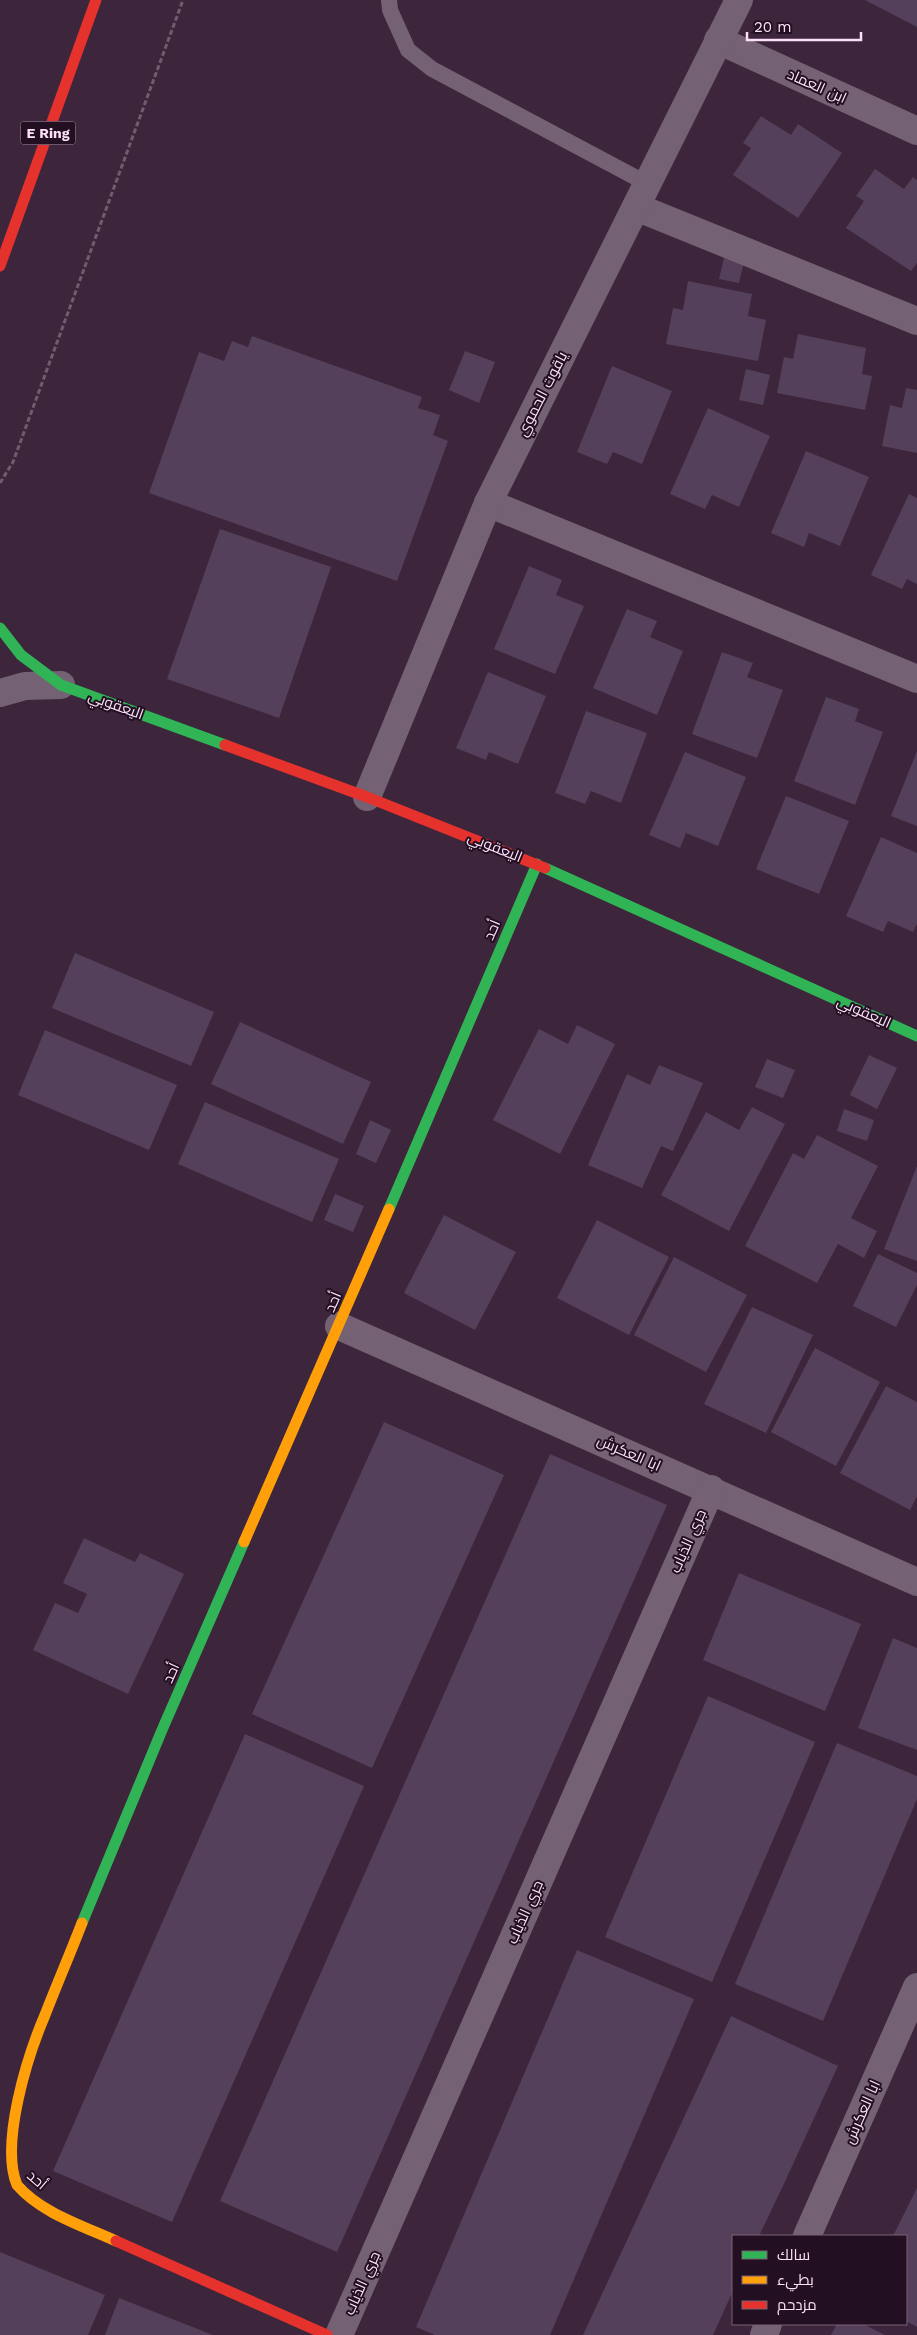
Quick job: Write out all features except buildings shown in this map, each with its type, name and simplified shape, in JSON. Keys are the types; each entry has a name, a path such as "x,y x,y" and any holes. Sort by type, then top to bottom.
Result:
{"street":[{"name":"E Ring","path":"0,266 96,0"},
{"name":"ياقوت الحموي","path":"367,797 488,503 739,0"},
{"name":"ابن العماد","path":"718,40 917,131"},
{"path":"642,195 917,321"},
{"path":"488,503 917,679"},
{"name":"اليعقوبي","path":"0,628 20,655 61,685 367,797 537,864 917,1036"},
{"name":"اليعقوبي","path":"0,693 25,686 61,685"},
{"name":"أحد","path":"327,2335 55,2212 17,2186 6,2163 6,2133 15,2087 162,1730 339,1326 537,864"},
{"name":"ابا العكرش","path":"339,1326 711,1489 917,1582"},
{"name":"جري الذياب","path":"340,2335 711,1489"},
{"name":"ابا العكرش","path":"807,2235 917,1988"}],"lane":[{"path":"389,0 390,10 408,50 432,69 642,195"}],"path":[{"path":"0,483 13,462 183,0"}],"traffic: fast":[{"path":"0,628 21,655 61,685 225,745"},
{"path":"389,1209 537,864"},
{"path":"545,868 917,1036"},
{"path":"82,1923 162,1730 244,1542"}],"traffic: slow":[{"path":"244,1542 389,1209"},
{"path":"82,1923 38,2033 24,2076 14,2124 13,2168 17,2185 38,2203 63,2218 116,2241"}],"traffic: jam":[{"path":"0,266 96,0"},
{"path":"225,745 367,797 545,868"},
{"path":"116,2241 327,2335"}]}
